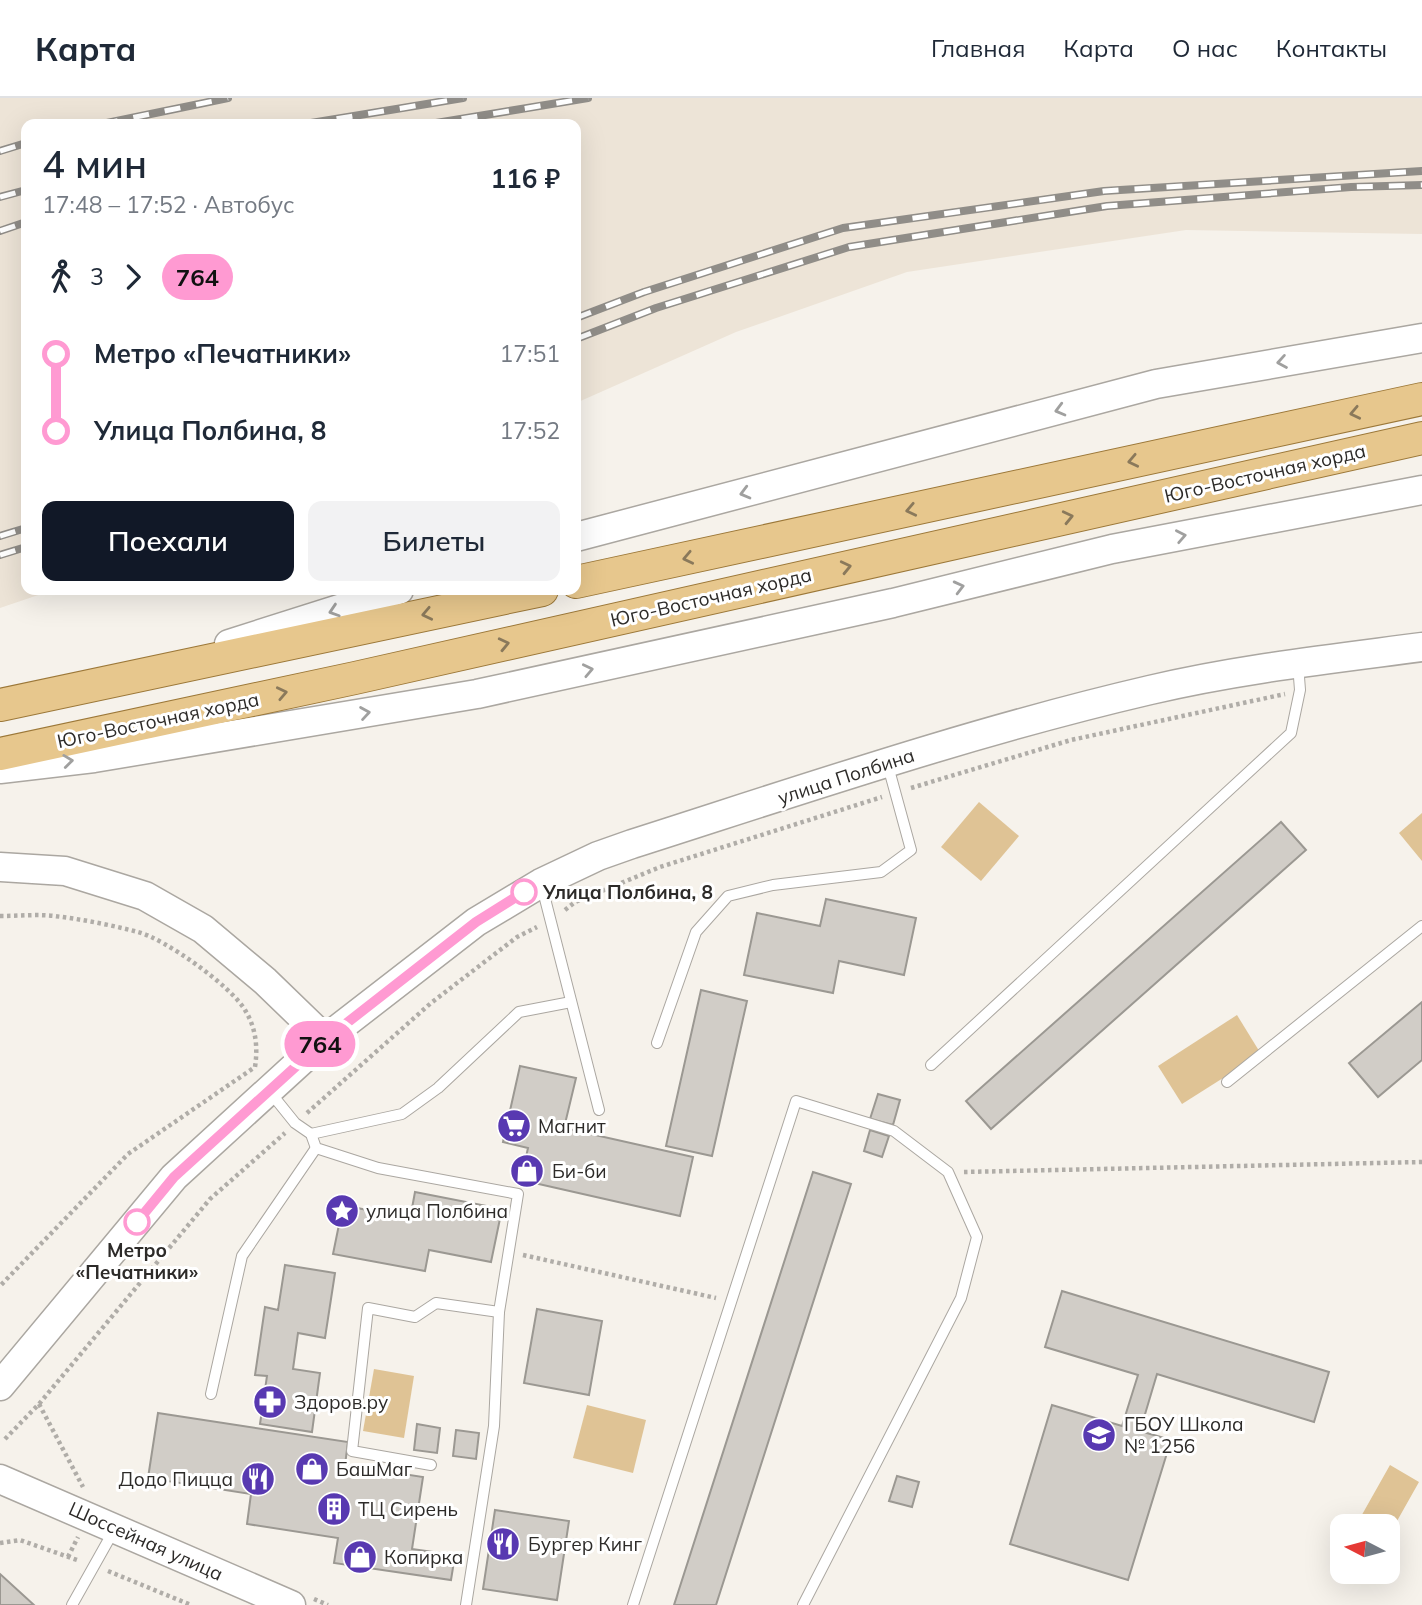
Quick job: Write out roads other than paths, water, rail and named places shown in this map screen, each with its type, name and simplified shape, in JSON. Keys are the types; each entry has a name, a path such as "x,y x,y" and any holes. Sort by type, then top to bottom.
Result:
{"main road":[{"path":"581,536 1156,384 1422,338"},
{"name":"Юго-Восточная хорда","path":"581,581 1422,398"},
{"name":"Юго-Восточная хорда","path":"0,754 369,675 1422,438"},
{"path":"0,769 94,758 477,694 892,603 1112,549 1422,490"},
{"path":"126,677 383,595"},
{"path":"0,705 518,595"},
{"name":"улица Полбина","path":"325,1040 476,922 541,883 598,856 887,762 1037,718 1153,689 1299,677 1422,647"},
{"path":"0,867 65,871 145,896 203,929 265,981 325,1040 174,1177 0,1386"},
{"name":"Шоссейная улица","path":"0,1479 291,1605"}],"lane":[{"path":"931,1065 1291,733 1299,677"},
{"path":"656,1043 696,932 728,896 773,885 881,873 911,850 887,762"},
{"path":"541,883 599,1110"},
{"path":"1227,1082 1422,926"},
{"path":"311,1134 402,1114 438,1088 519,1012 570,1002"},
{"path":"269,1091 295,1123 311,1134 316,1148"},
{"path":"633,1605 796,1101 894,1131 948,1172 977,1237 961,1298 803,1605"},
{"path":"316,1148 378,1168 518,1194 499,1312 494,1426 466,1605"},
{"path":"211,1394 242,1256 316,1148"},
{"path":"431,1465 352,1451 368,1308 415,1317 436,1303 499,1312"},
{"path":"72,1605 116,1528"}],"railway":[{"path":"126,119 228,98"},
{"path":"335,119 463,98"},
{"path":"460,119 588,98"},
{"path":"0,151 21,145"},
{"path":"581,316 644,292 843,228 1104,191 1422,171"},
{"path":"581,337 656,308 849,247 1107,206 1351,187 1422,185"},
{"path":"0,197 21,191"},
{"path":"0,231 21,224"},
{"path":"0,536 21,530"},
{"path":"0,555 21,549"}],"place":[{"name":"Улица Полбина, 8","path":"524,892"},
{"name":"Магнит","path":"514,1126"},
{"name":"Би-би","path":"527,1171"},
{"name":"улица Полбина","path":"342,1211"},
{"name":"Метро «Печатники»","path":"137,1222"},
{"name":"Здоров.ру","path":"270,1402"},
{"name":"ГБОУ Школа № 1256","path":"1099,1435"},
{"name":"БашМаг","path":"312,1469"},
{"name":"Додо Пицца","path":"258,1479"},
{"name":"ТЦ Сирень","path":"334,1509"},
{"name":"Бургер Кинг","path":"503,1544"},
{"name":"Копирка","path":"360,1557"}]}
